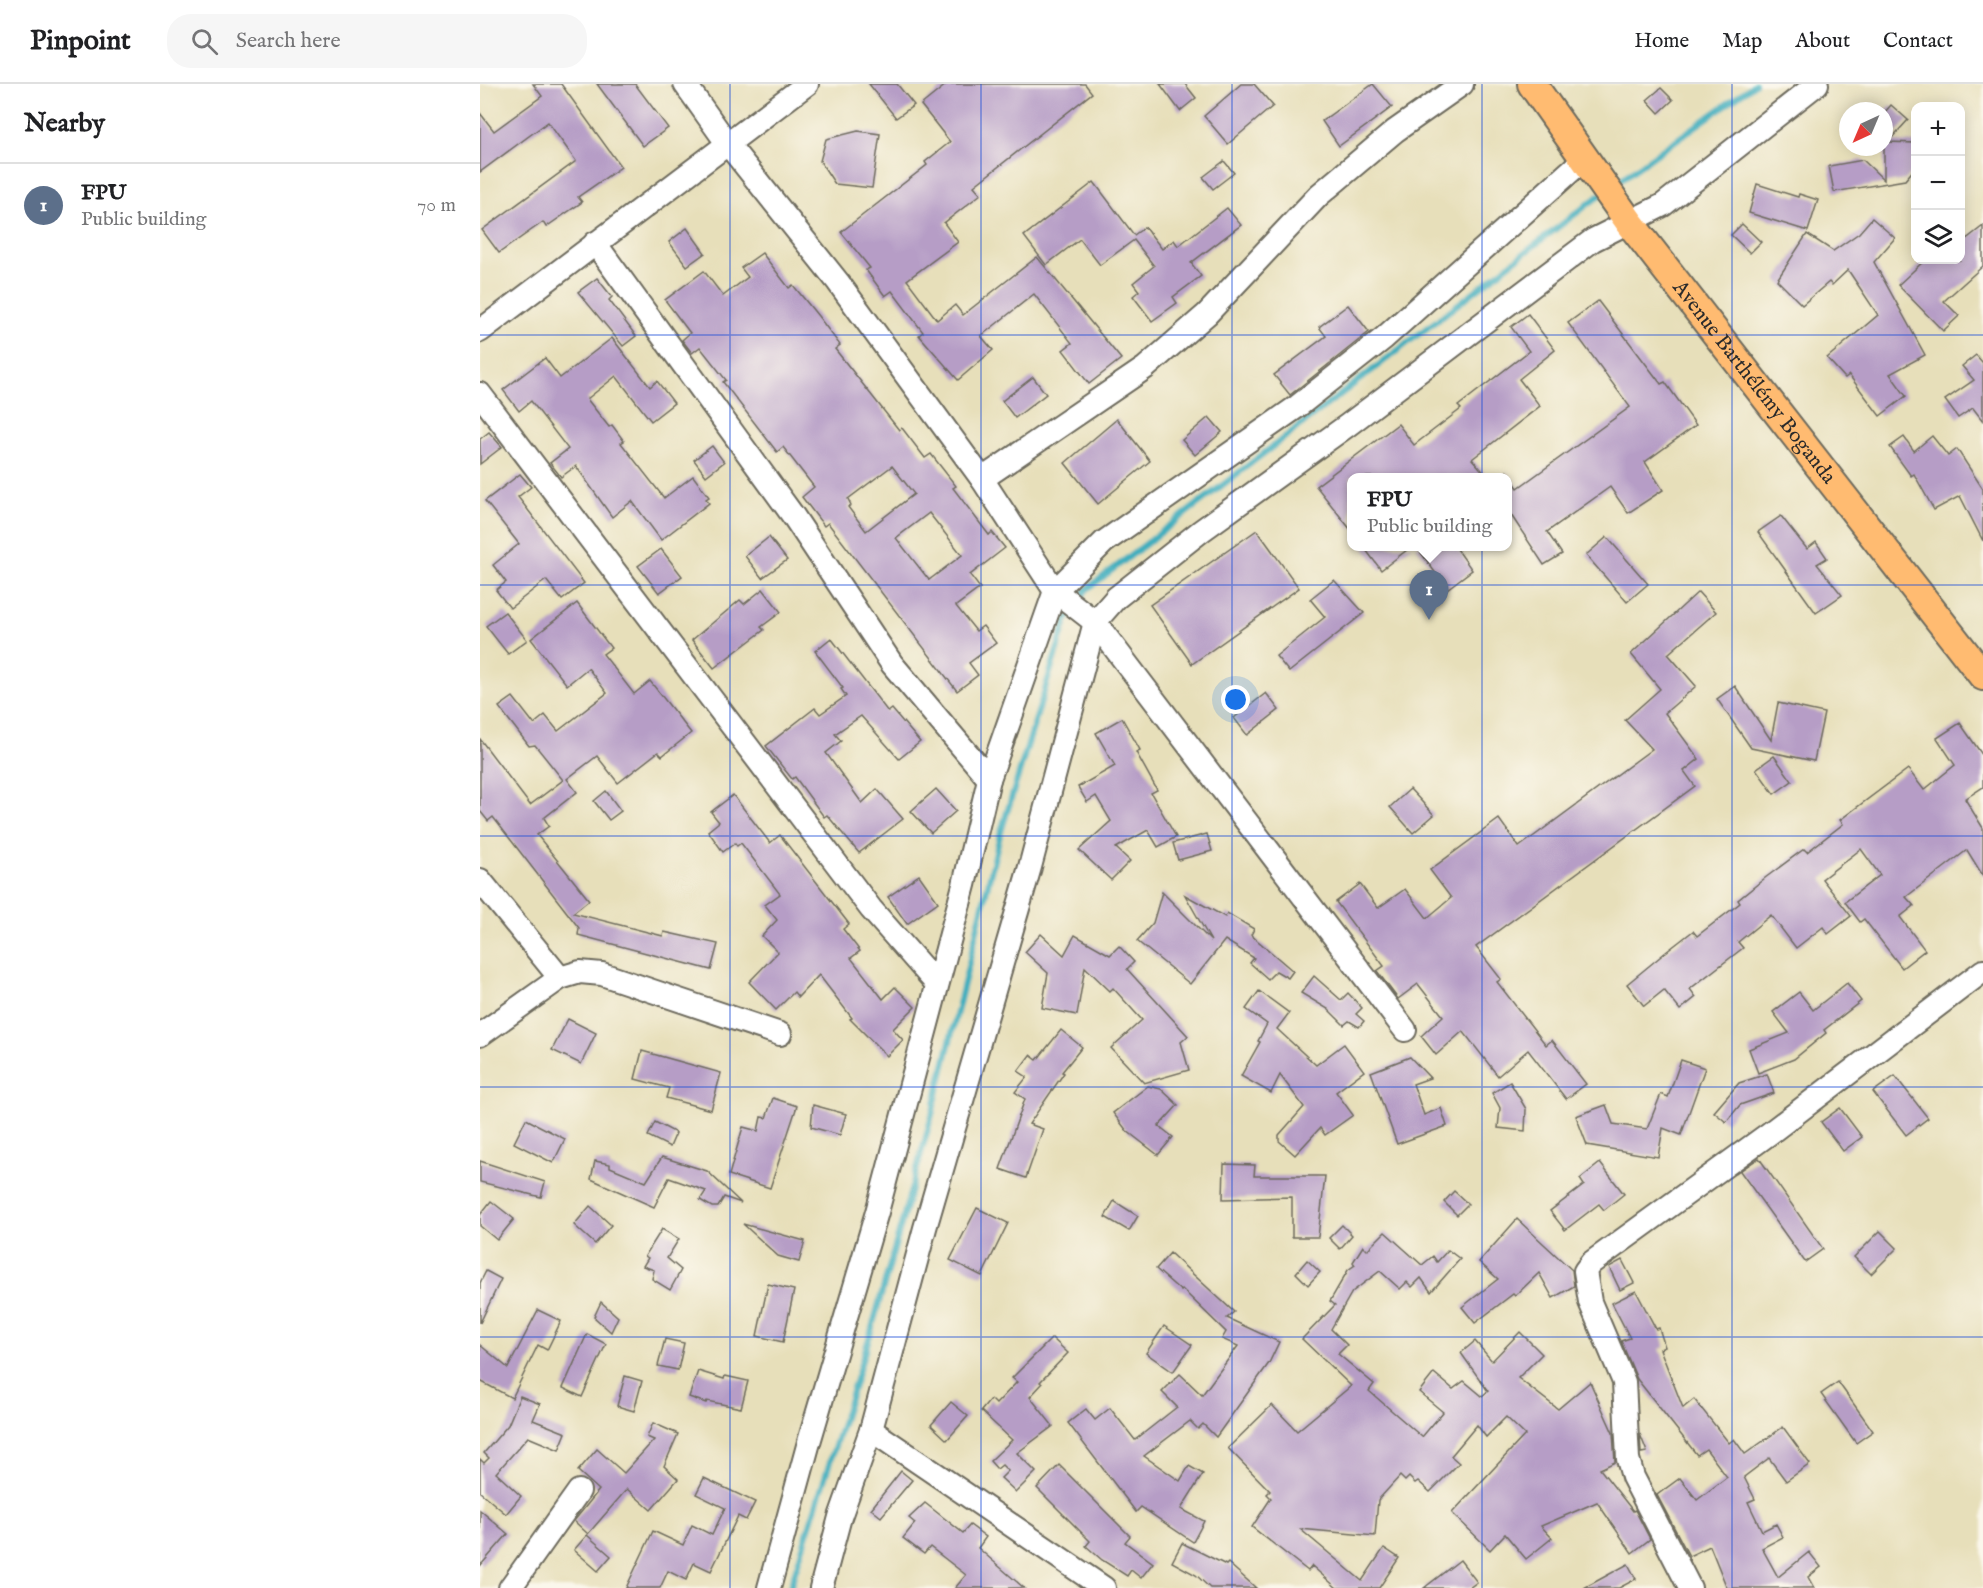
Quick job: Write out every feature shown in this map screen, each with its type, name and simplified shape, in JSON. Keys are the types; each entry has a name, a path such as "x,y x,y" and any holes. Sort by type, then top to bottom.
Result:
{"main road":[{"name":"Avenue Barthélémy Boganda","path":"1532,84 1624,214 1983,676"}],"street":[{"path":"685,84 727,143 838,282 982,479 1055,591 1095,622 1405,1030"},
{"path":"480,331 807,84"},
{"path":"982,479 1145,368 1207,314 1319,195 1395,130 1462,84"},
{"path":"821,1588 840,1517 871,1430 925,1228 1030,867 1095,622 1116,598 1201,531 1348,425 1593,240 1624,214 1664,205 1817,84"},
{"path":"769,1588 809,1442 877,1212 936,983 964,885 989,779 1055,591 1104,542 1298,406 1384,338 1589,166"},
{"path":"596,243 794,517 892,663 989,779"},
{"path":"480,394 871,909 936,983"},
{"path":"480,880 560,978"},
{"path":"1690,1588 1633,1477 1628,1459 1624,1382 1590,1302 1585,1271 1591,1263 1770,1133 1983,971"},
{"path":"480,1035 560,978 580,972 602,974 780,1034"},
{"path":"871,1430 1104,1588"},
{"path":"510,1588 579,1491"}],"building":[{"path":"533,84 561,84 621,167 578,197 582,202 546,227 543,222 499,253 482,230 576,161 548,122 480,172 480,113 494,131 542,96"},
{"path":"597,84 635,84 668,128 643,146"},
{"path":"869,84 897,84 914,105 896,118"},
{"path":"947,84 1085,84 1092,93 974,186 981,194 944,223 958,242 907,280 937,320 955,305 963,315 1037,257 1121,359 1089,384 1063,350 1072,343 1034,294 981,336 993,350 958,380 919,335 923,332 892,291 885,296 866,270 870,268 841,232 927,165 925,162 950,142 921,105"},
{"path":"1160,84 1185,84 1196,98 1180,111"},
{"path":"1241,84 1254,84 1273,106 1228,144 1204,116"},
{"path":"1373,84 1392,107 1339,146 1322,121"},
{"path":"1661,88 1673,100 1659,113 1647,100"},
{"path":"1893,107 1908,120 1893,136"},
{"path":"858,131 880,134 872,188 835,184 820,161 826,139"},
{"path":"1893,142 1911,143 1911,173 1905,180 1834,192 1829,166 1863,160 1884,180 1884,156 1893,156"},
{"path":"1224,161 1234,173 1213,189 1203,177"},
{"path":"1094,182 1134,235 1145,227 1162,249 1174,240 1178,246 1227,208 1241,225 1191,263 1201,276 1173,297 1177,303 1152,321 1133,296 1139,291 1133,283 1154,266 1134,240 1100,265 1080,239 1046,265 1024,236"},
{"path":"1757,184 1798,197 1799,194 1818,200 1808,231 1749,213"},
{"path":"1872,218 1895,238 1874,262 1925,355 1890,374 1906,396 1880,416 1849,375 1845,378 1827,358 1878,315 1848,270 1832,285 1829,282 1802,305 1777,280 1807,234 1833,251 1859,233"},
{"path":"1742,224 1761,242 1750,253 1731,235"},
{"path":"1983,226 1983,266 1944,301 1959,316 1943,331 1898,285 1921,264 1965,264 1965,240"},
{"path":"687,228 705,253 687,266 669,242"},
{"path":"762,253 789,288 793,285 840,345 835,349 899,430 902,428 925,458 931,454 956,486 953,488 989,535 992,532 1005,548 970,575 980,588 956,606 976,631 983,626 996,643 969,663 978,675 957,691 828,523 824,526 802,497 814,487 783,447 777,452 723,382 726,380 700,347 692,353 682,340 690,333 665,300 704,271 723,296 748,277 741,268","holes":["892,466 914,494 866,531 848,507 851,505 848,499","929,513 962,555 929,580 896,538"]},
{"path":"597,278 612,297 609,300 636,336 623,346 578,292"},
{"path":"1598,301 1661,384 1665,382 1696,425 1645,462 1663,490 1628,513 1610,487 1547,532 1562,554 1544,565 1512,517 1512,479 1518,488 1630,407 1568,323"},
{"path":"1348,305 1369,332 1290,395 1274,375 1326,336 1319,327"},
{"path":"1528,314 1555,350 1519,379 1540,406 1472,459 1484,473 1347,473 1347,525 1316,486 1398,424 1414,445 1461,409 1458,406 1529,351 1511,327"},
{"path":"612,338 650,387 657,381 674,403 651,421 616,376 587,399 609,427 612,425 624,441 621,443 664,498 693,476 709,497 706,499 709,503 661,540 632,501 612,517 576,466 561,477 550,463 568,449 531,401 519,411 503,390 545,358 560,378"},
{"path":"1976,355 1983,363 1983,421 1973,408 1958,418 1945,400 1974,380 1962,366"},
{"path":"1033,377 1046,394 1015,418 1002,401"},
{"path":"1209,417 1222,432 1195,455 1182,440"},
{"path":"1117,419 1150,461 1098,504 1065,463"},
{"path":"489,432 502,447 480,464 480,439"},
{"path":"1932,436 1948,456 1957,449 1983,489 1983,541 1960,496 1934,510 1914,474 1911,476 1890,447 1904,437 1914,451"},
{"path":"712,446 724,462 706,476 694,460"},
{"path":"520,474 531,487 518,497 584,583 562,600 546,580 510,608 496,590 506,582 493,565 519,544 485,501"},
{"path":"1781,516 1807,549 1816,542 1827,558 1817,564 1842,595 1816,613 1758,532"},
{"path":"1257,530 1299,588 1192,664 1150,605"},
{"path":"769,537 787,560 762,578 745,556"},
{"path":"1607,537 1648,584 1627,602 1586,555"},
{"path":"661,549 682,576 659,593 638,566"},
{"path":"1367,551 1406,551 1381,570"},
{"path":"1420,551 1459,551 1472,570 1447,589"},
{"path":"1334,580 1364,613 1289,672 1276,656 1325,617 1310,599"},
{"path":"763,589 781,612 761,627 764,630 714,668 692,640 740,600 744,604"},
{"path":"1698,592 1716,612 1668,654 1696,686 1665,713 1699,759 1684,771 1695,786 1476,947 1501,979 1497,982 1546,1045 1552,1040 1586,1084 1566,1099 1528,1050 1498,1076 1463,1031 1436,1055 1421,1036 1443,1016 1418,984 1398,999 1377,971 1384,966 1336,902 1360,884 1378,908 1405,889 1427,918 1451,898 1430,870 1499,819 1519,847 1652,749 1625,720 1660,689 1631,654"},
{"path":"577,603 611,648 603,654 634,694 650,681 691,733 662,756 658,752 618,783 597,756 567,779 577,792 544,818 549,826 537,835 589,900 573,913 663,936 664,932 718,944 711,970 578,935 579,928 493,817 488,821 480,811 480,739 530,805 563,780 535,745 529,746 499,707 513,697 534,724 545,715 558,731 607,693 588,668 567,685 531,639"},
{"path":"505,612 527,640 508,654 486,626"},
{"path":"831,638 888,712 892,709 920,742 899,759 861,716 835,734 841,741 826,753 862,803 877,789 903,819 859,853 827,815 824,817 795,777 792,779 766,746 815,708 820,714 846,696 841,689 843,688 815,651"},
{"path":"1735,686 1771,740 1778,703 1824,713 1814,761 1751,748 1717,699"},
{"path":"1266,693 1279,710 1247,735 1234,718"},
{"path":"1122,718 1140,750 1136,752 1157,790 1151,793 1176,837 1158,847 1148,830 1116,848 1130,861 1111,880 1079,850 1111,821 1096,796 1087,802 1078,787 1115,766 1096,733"},
{"path":"1960,723 1983,756 1983,787 1965,799 1983,828 1983,876 1967,850 1906,897 1914,906 1900,917 1925,950 1902,968 1864,919 1860,922 1845,902 1880,875 1861,849 1822,879 1851,916 1828,934 1823,927 1796,948 1771,915 1738,942 1743,948 1690,989 1696,997 1680,1010 1664,990 1644,1006 1627,984 1693,931 1697,936 1740,903 1738,900 1765,878 1804,849 1807,852 1843,824 1840,820 1908,769 1924,790 1955,765 1937,738"},
{"path":"1774,756 1792,781 1774,794 1756,769"},
{"path":"936,789 956,811 931,833 911,811"},
{"path":"1410,789 1434,815 1413,833 1390,807"},
{"path":"606,791 621,811 609,820 594,801"},
{"path":"733,795 770,843 780,835 849,924 843,929 860,951 851,958 883,999 895,987 915,1007 893,1029 903,1040 887,1056 850,1019 852,1018 819,975 798,997 794,992 776,1010 749,982 778,952 762,936 777,920 765,905 780,894 741,843 737,846 735,843 723,852 708,831 719,822 711,812"},
{"path":"1207,834 1212,851 1178,860 1173,843"},
{"path":"919,875 938,902 907,924 888,897"},
{"path":"1162,892 1211,941 1185,895 1225,917 1227,913 1254,929 1251,935 1293,971 1288,978 1276,971 1268,979 1250,963 1254,958 1225,940 1190,984 1137,941 1153,923"},
{"path":"1041,934 1064,955 1075,935 1110,955 1119,946 1134,962 1127,969 1188,1036 1181,1042 1189,1070 1144,1083 1111,1048 1142,1020 1113,988 1110,991 1085,967 1077,1015 1042,1008 1048,973 1025,952"},
{"path":"1314,976 1341,1000 1348,993 1362,1008 1356,1014 1364,1021 1359,1027 1349,1021 1344,1025 1328,1009 1301,993"},
{"path":"1847,983 1861,1001 1824,1030 1826,1033 1794,1059 1758,1073 1749,1049 1789,1033 1773,1012 1799,992 1813,1010"},
{"path":"1259,991 1289,1013 1277,1029 1316,1065 1344,1044 1364,1071 1336,1092 1353,1115 1325,1135 1320,1128 1295,1155 1279,1141 1279,1135 1304,1107 1280,1075 1271,1093 1241,1076 1267,1024 1246,1009"},
{"path":"568,1019 596,1033 581,1064 552,1050"},
{"path":"1061,1030 1082,1047 1062,1072 1064,1073 1029,1124 1043,1129 1026,1178 1000,1169 1025,1099 1015,1092 1027,1077 1018,1071 1030,1055 1037,1060"},
{"path":"642,1051 721,1073 711,1110 666,1098 669,1088 635,1079"},
{"path":"1410,1057 1430,1078 1413,1084 1424,1115 1441,1108 1447,1126 1397,1144 1371,1072"},
{"path":"1681,1060 1705,1068 1681,1135 1663,1128 1658,1157 1587,1145 1576,1116 1606,1105 1613,1124 1647,1129 1661,1094 1668,1097"},
{"path":"1767,1074 1774,1093 1740,1105 1726,1122 1714,1112 1739,1083"},
{"path":"1895,1076 1928,1118 1906,1135 1873,1092"},
{"path":"1510,1082 1526,1109 1525,1131 1498,1128 1500,1108 1492,1093"},
{"path":"1148,1086 1161,1089 1178,1105 1159,1126 1173,1137 1158,1155 1127,1131 1113,1113"},
{"path":"773,1098 797,1106 770,1188 729,1175 743,1127 758,1131 761,1117 766,1118"},
{"path":"813,1105 846,1114 840,1135 811,1127"},
{"path":"1840,1108 1862,1137 1843,1151 1821,1122"},
{"path":"526,1119 565,1139 553,1163 514,1143"},
{"path":"655,1122 676,1133 670,1147 648,1136"},
{"path":"662,1157 707,1171 741,1203 724,1197 718,1207 712,1207 700,1200 706,1191 669,1178 654,1207 591,1179 595,1161 610,1164 610,1167 646,1182"},
{"path":"1759,1158 1823,1249 1805,1262 1740,1171"},
{"path":"480,1161 545,1182 541,1197 480,1182"},
{"path":"1600,1163 1624,1194 1604,1210 1599,1204 1565,1230 1550,1211 1584,1185 1580,1179"},
{"path":"1224,1164 1255,1165 1254,1176 1325,1176 1318,1237 1292,1237 1292,1197 1223,1199"},
{"path":"1454,1191 1468,1204 1457,1215 1444,1202"},
{"path":"491,1201 514,1219 497,1240 480,1226 480,1215"},
{"path":"1114,1201 1138,1216 1129,1231 1105,1217"},
{"path":"590,1206 611,1225 595,1244 574,1225"},
{"path":"977,1208 1008,1223 982,1276 950,1260"},
{"path":"1517,1219 1572,1270 1574,1286 1553,1298 1539,1273 1515,1296 1513,1294 1475,1323 1462,1307 1498,1279 1479,1262"},
{"path":"743,1224 805,1241 799,1262 778,1256"},
{"path":"1342,1225 1352,1235 1340,1249 1329,1238"},
{"path":"662,1229 679,1239 667,1258 681,1270 670,1290 652,1279 654,1270 643,1266 648,1258 645,1256"},
{"path":"1880,1231 1897,1248 1871,1274 1854,1257"},
{"path":"1385,1232 1422,1265 1433,1256 1437,1262 1448,1250 1460,1259 1431,1292 1421,1278 1412,1287 1407,1282 1400,1289 1380,1271 1352,1292 1331,1329 1347,1345 1338,1354 1374,1384 1369,1391 1422,1437 1443,1412 1419,1392 1434,1373 1453,1389 1464,1381 1482,1396 1488,1391 1461,1353 1475,1341 1492,1361 1520,1332 1542,1354 1518,1378 1558,1409 1590,1382 1613,1433 1615,1462 1600,1469 1633,1511 1635,1510 1650,1539 1632,1553 1597,1502 1541,1526 1552,1538 1526,1559 1505,1534 1490,1550 1452,1513 1525,1435 1506,1417 1486,1437 1477,1425 1451,1456 1459,1463 1430,1492 1418,1481 1415,1483 1409,1477 1405,1481 1400,1476 1378,1500 1375,1536 1300,1529 1362,1581 1384,1548 1399,1558 1379,1588 1337,1588 1312,1566 1308,1571 1252,1527 1271,1498 1267,1494 1270,1491 1228,1448 1272,1405 1297,1431 1351,1386 1302,1339 1335,1305 1330,1301 1348,1270 1355,1265 1353,1262 1363,1246 1367,1250"},
{"path":"1170,1253 1234,1312 1227,1318 1279,1342 1269,1363 1216,1437 1203,1424 1198,1429 1190,1421 1144,1456 1180,1481 1189,1466 1203,1474 1181,1509 1204,1521 1193,1542 1141,1507 1136,1512 1068,1423 1086,1409 1095,1420 1110,1408 1135,1440 1177,1407 1162,1392 1180,1374 1202,1395 1238,1346 1222,1339 1226,1332 1182,1289 1181,1291 1156,1269"},
{"path":"1307,1260 1320,1272 1308,1285 1296,1273"},
{"path":"1622,1260 1634,1283 1620,1290 1609,1267"},
{"path":"486,1271 501,1279 480,1323 480,1283"},
{"path":"768,1284 794,1290 783,1342 757,1336"},
{"path":"1636,1291 1656,1329 1659,1328 1665,1347 1660,1349 1683,1408 1694,1399 1729,1443 1734,1439 1745,1454 1783,1427 1810,1464 1786,1481 1769,1458 1744,1477 1755,1499 1748,1502 1762,1531 1776,1524 1783,1537 1762,1548 1778,1577 1809,1552 1821,1567 1808,1577 1814,1588 1727,1588 1710,1546 1689,1556 1657,1495 1680,1478 1697,1500 1727,1477 1706,1449 1697,1455 1637,1379 1621,1341 1630,1338 1612,1303"},
{"path":"601,1302 618,1317 611,1332 594,1317"},
{"path":"538,1310 561,1321 547,1350 538,1345 512,1398 480,1381 480,1345 508,1368"},
{"path":"1164,1326 1192,1345 1173,1372 1146,1353"},
{"path":"587,1334 606,1344 582,1397 563,1388"},
{"path":"1052,1338 1068,1353 1040,1382 1042,1384 1030,1397 1053,1426 1017,1453 1036,1472 1016,1492 1001,1478 1008,1471 1002,1465 997,1469 990,1461 1012,1440 981,1411 991,1399 996,1404 1017,1382 1012,1378"},
{"path":"665,1339 684,1343 678,1370 658,1366"},
{"path":"698,1371 724,1379 725,1376 748,1381 741,1408 707,1401 706,1403 689,1397"},
{"path":"625,1376 642,1381 634,1411 617,1406"},
{"path":"1838,1382 1873,1431 1856,1443 1821,1394"},
{"path":"520,1396 540,1404 533,1420 566,1433 559,1450 528,1437 496,1473 521,1496 506,1514 480,1492 480,1459 484,1463 489,1458 484,1453 508,1425"},
{"path":"951,1402 968,1416 947,1440 931,1425"},
{"path":"653,1423 678,1434 664,1466 678,1479 651,1510 627,1489 588,1534 574,1521 599,1490 578,1471 597,1449 624,1473 654,1440 647,1437"},
{"path":"1640,1434 1647,1452 1641,1453"},
{"path":"1059,1465 1130,1536 1125,1542 1153,1563 1141,1578 1131,1570 1127,1576 1102,1560 1086,1546 1090,1541 1037,1488"},
{"path":"901,1471 912,1480 881,1517 871,1509"},
{"path":"704,1478 755,1502 746,1520 738,1516 711,1571 694,1563 686,1580 668,1571 660,1588 626,1588 653,1531 683,1545 692,1525 712,1535 725,1508 696,1494"},
{"path":"925,1503 963,1533 970,1525 986,1537 978,1548 1024,1588 955,1588 966,1575 930,1547 924,1554 903,1538 915,1523 909,1518"},
{"path":"480,1510 508,1534 480,1566"},
{"path":"587,1535 611,1556 598,1571 574,1550"},
{"path":"1182,1543 1226,1565 1228,1563 1256,1588 1210,1588 1196,1575 1172,1562"},
{"path":"1460,1560 1477,1582 1469,1588 1424,1588"},
{"path":"1628,1564 1636,1579 1619,1588 1584,1588"}],"waterway":[{"path":"1613,185 1755,84"},
{"path":"790,1588 870,1335 932,1115 1000,835 1066,621 1086,590 1600,195"}],"place":[{"name":"FPU","path":"1429,620"}]}
